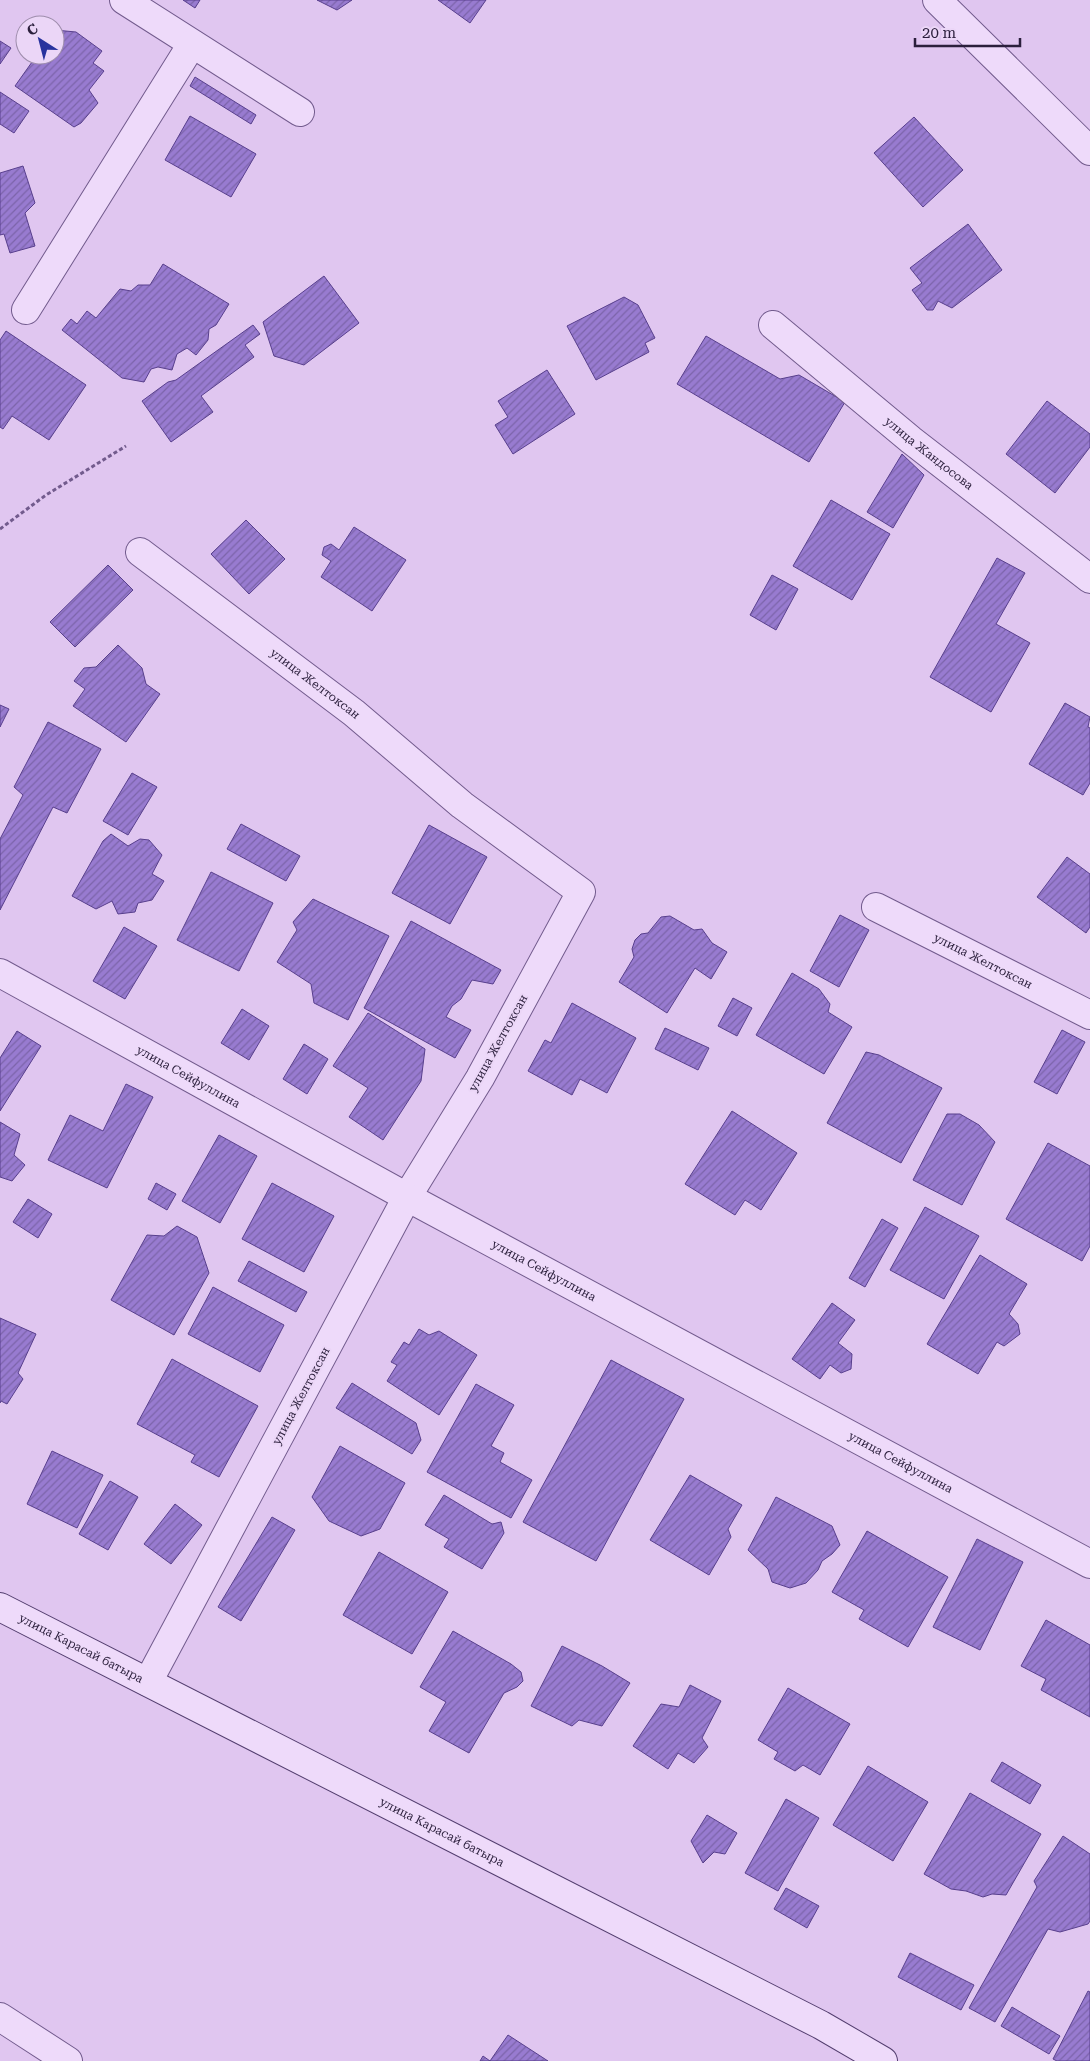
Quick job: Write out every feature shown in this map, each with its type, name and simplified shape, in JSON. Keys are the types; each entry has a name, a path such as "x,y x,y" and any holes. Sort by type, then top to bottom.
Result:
{"street":[{"path":"124,0 300,112"},
{"path":"937,0 1090,151"},
{"path":"26,310 192,44"},
{"name":"улица Жандосова","path":"773,325 911,440 1090,579"},
{"name":"улица Желтоксан","path":"140,552 325,690 462,805 581,892 480,1078 407,1197 148,1682"},
{"name":"улица Желтоксан","path":"876,907 1090,1015"},
{"name":"улица Сейфуллина","path":"0,973 407,1197 1090,1564"},
{"name":"улица Карасай батыра","path":"0,1607 821,2025 882,2061"},
{"path":"0,2017 68,2061"}],"path":[{"path":"0,529 46,495 126,446"}],"building":[{"path":"183,0 200,0 195,8"},
{"path":"317,0 352,0 337,10"},
{"path":"438,0 486,0 470,23"},
{"path":"65,31 76,32 102,51 93,63 104,71 89,90 98,103 81,123 74,127 15,86 30,65 65,65"},
{"path":"0,41 11,48 0,64"},
{"path":"195,77 256,115 251,124 190,86"},
{"path":"0,92 29,111 14,133 0,124"},
{"path":"190,116 256,154 231,197 165,160"},
{"path":"914,117 963,170 923,207 874,153"},
{"path":"23,166 35,203 25,213 35,246 10,253 4,234 0,235 0,173"},
{"path":"968,224 1002,270 952,308 938,301 933,310 927,310 912,290 922,283 910,268"},
{"path":"163,264 229,304 216,325 209,329 208,340 196,355 187,348 177,354 172,370 158,367 151,369 144,382 122,378 62,330 71,319 77,324 87,311 96,318 120,289 131,291 138,285 150,285"},
{"path":"324,276 359,323 304,365 274,356 263,322"},
{"path":"624,297 638,305 655,338 645,343 649,352 596,380 567,326"},
{"path":"253,325 260,334 245,345 254,357 201,396 213,412 171,442 142,401 168,382 176,380"},
{"path":"6,331 86,385 49,440 12,416 3,429 0,427 0,340"},
{"path":"706,336 780,379 799,375 845,402 809,462 677,384"},
{"path":"547,370 575,414 513,454 495,425 508,417 498,401"},
{"path":"1047,401 1090,434 1090,447 1055,493 1006,454"},
{"path":"902,454 924,475 893,528 867,512"},
{"path":"831,500 890,534 852,600 793,566"},
{"path":"246,520 285,559 249,594 211,554"},
{"path":"354,527 406,560 372,611 321,577 331,561 322,555 324,547 331,544 339,550"},
{"path":"997,558 1025,573 996,624 1030,643 991,712 930,677"},
{"path":"108,565 133,590 75,647 50,622"},
{"path":"772,575 798,589 776,630 750,615"},
{"path":"118,645 142,668 146,684 160,694 126,742 73,706 85,689 74,681 84,668 96,667"},
{"path":"1065,703 1090,717 1088,727 1090,728 1090,783 1083,795 1029,764"},
{"path":"0,705 9,709 0,727"},
{"path":"48,722 101,749 67,813 53,807 0,910 0,839 23,795 14,787"},
{"path":"132,773 157,787 128,835 103,821"},
{"path":"241,824 300,856 286,881 227,849"},
{"path":"429,825 487,857 450,924 392,893"},
{"path":"111,834 128,846 140,839 149,840 162,855 152,874 164,881 152,900 138,903 135,912 118,914 112,901 96,909 72,896 103,841"},
{"path":"1067,857 1090,874 1090,927 1086,933 1037,897"},
{"path":"211,872 273,903 239,971 177,940"},
{"path":"313,899 389,936 348,1020 314,1003 311,984 277,962 297,930 293,922"},
{"path":"840,915 869,930 839,987 810,971"},
{"path":"670,916 694,930 702,929 712,943 727,952 711,979 695,968 667,1013 619,982 634,957 632,949 635,940 641,934 648,933 661,917"},
{"path":"411,921 501,970 493,984 472,980 461,999 452,1006 446,1017 471,1030 455,1058 364,1008"},
{"path":"124,927 157,946 125,999 93,981"},
{"path":"792,973 819,989 830,1004 828,1012 852,1027 824,1074 756,1035"},
{"path":"733,998 752,1008 737,1036 718,1026"},
{"path":"572,1003 636,1038 607,1093 580,1079 572,1095 528,1071 545,1040 551,1043"},
{"path":"242,1009 269,1026 249,1060 221,1043"},
{"path":"368,1013 425,1049 421,1081 383,1140 349,1117 368,1088 333,1066"},
{"path":"665,1028 709,1048 698,1070 655,1049"},
{"path":"1062,1030 1085,1042 1057,1094 1034,1082"},
{"path":"17,1031 41,1046 0,1111 0,1058"},
{"path":"304,1044 328,1059 307,1094 283,1079"},
{"path":"866,1052 879,1055 942,1088 901,1163 827,1123"},
{"path":"126,1084 153,1097 107,1188 48,1160 70,1115 103,1131"},
{"path":"732,1111 797,1153 761,1210 745,1200 735,1215 685,1184"},
{"path":"947,1114 960,1114 979,1125 995,1142 962,1205 913,1180"},
{"path":"0,1122 20,1134 14,1155 25,1165 12,1181 0,1177"},
{"path":"219,1135 257,1156 220,1223 182,1201"},
{"path":"1048,1143 1090,1166 1090,1246 1082,1261 1006,1219"},
{"path":"156,1183 176,1194 167,1210 148,1199"},
{"path":"272,1183 334,1216 304,1272 242,1239"},
{"path":"28,1199 52,1214 38,1238 13,1222"},
{"path":"925,1207 979,1236 944,1299 890,1270"},
{"path":"882,1219 898,1228 865,1287 849,1278"},
{"path":"177,1226 197,1237 209,1273 174,1335 111,1300 147,1235 164,1236"},
{"path":"980,1255 1027,1284 1009,1314 1018,1324 1020,1334 1004,1346 997,1342 978,1374 927,1344"},
{"path":"249,1261 307,1292 296,1312 238,1281"},
{"path":"213,1287 284,1325 260,1372 188,1334"},
{"path":"832,1303 855,1320 838,1343 852,1354 851,1369 841,1373 830,1365 820,1379 792,1359"},
{"path":"0,1318 36,1334 18,1373 23,1379 7,1404 1,1401 0,1403"},
{"path":"419,1329 429,1335 439,1331 477,1355 439,1415 387,1381 397,1365 391,1362 404,1342 409,1345"},
{"path":"172,1359 258,1406 219,1477 191,1462 195,1455 137,1424"},
{"path":"611,1360 684,1399 596,1561 523,1522"},
{"path":"352,1383 416,1423 421,1440 412,1454 336,1408"},
{"path":"476,1384 514,1405 491,1446 504,1453 500,1462 532,1480 511,1518 427,1472"},
{"path":"340,1446 405,1483 380,1529 361,1536 329,1521 312,1497"},
{"path":"52,1451 103,1475 77,1528 27,1504"},
{"path":"690,1475 742,1505 728,1529 731,1537 709,1575 650,1540"},
{"path":"110,1481 138,1497 108,1550 79,1534"},
{"path":"444,1495 492,1524 501,1522 504,1533 482,1569 444,1547 449,1539 425,1525"},
{"path":"776,1497 832,1526 840,1545 822,1561 818,1570 806,1583 790,1588 772,1582 768,1569 748,1550"},
{"path":"175,1504 202,1525 171,1564 144,1544"},
{"path":"272,1517 295,1530 241,1621 218,1607"},
{"path":"867,1531 948,1577 908,1647 859,1619 864,1610 832,1592"},
{"path":"977,1539 1023,1562 980,1650 933,1627"},
{"path":"379,1552 448,1592 412,1654 343,1615"},
{"path":"1046,1620 1090,1645 1090,1717 1041,1690 1046,1679 1021,1666"},
{"path":"453,1631 511,1664 521,1672 523,1681 517,1687 504,1693 469,1753 429,1731 446,1702 420,1687"},
{"path":"562,1646 602,1666 630,1683 602,1726 579,1720 572,1726 531,1706"},
{"path":"690,1685 721,1701 702,1738 708,1747 694,1763 678,1753 668,1769 633,1746 661,1704 679,1707"},
{"path":"788,1688 850,1724 820,1775 803,1765 795,1771 774,1759 778,1752 758,1740"},
{"path":"1002,1762 1041,1785 1030,1804 991,1781"},
{"path":"868,1766 928,1802 893,1861 833,1825"},
{"path":"970,1793 1041,1834 1006,1895 992,1894 983,1897 966,1891 951,1889 924,1874"},
{"path":"786,1799 819,1818 778,1891 745,1873"},
{"path":"707,1815 737,1833 725,1854 714,1852 703,1863 691,1841"},
{"path":"1063,1836 1090,1854 1090,1921 1088,1924 1060,1932 1048,1929 995,2022 969,2008 1037,1887 1034,1881"},
{"path":"786,1888 819,1906 807,1928 774,1909"},
{"path":"910,1953 974,1985 961,2010 898,1977"},
{"path":"1088,1991 1090,1992 1090,2061 1057,2061 1053,2059"},
{"path":"1012,2007 1060,2036 1049,2054 1001,2026"},
{"path":"508,2035 548,2061 490,2061"},
{"path":"483,2056 490,2061 480,2061"}]}
